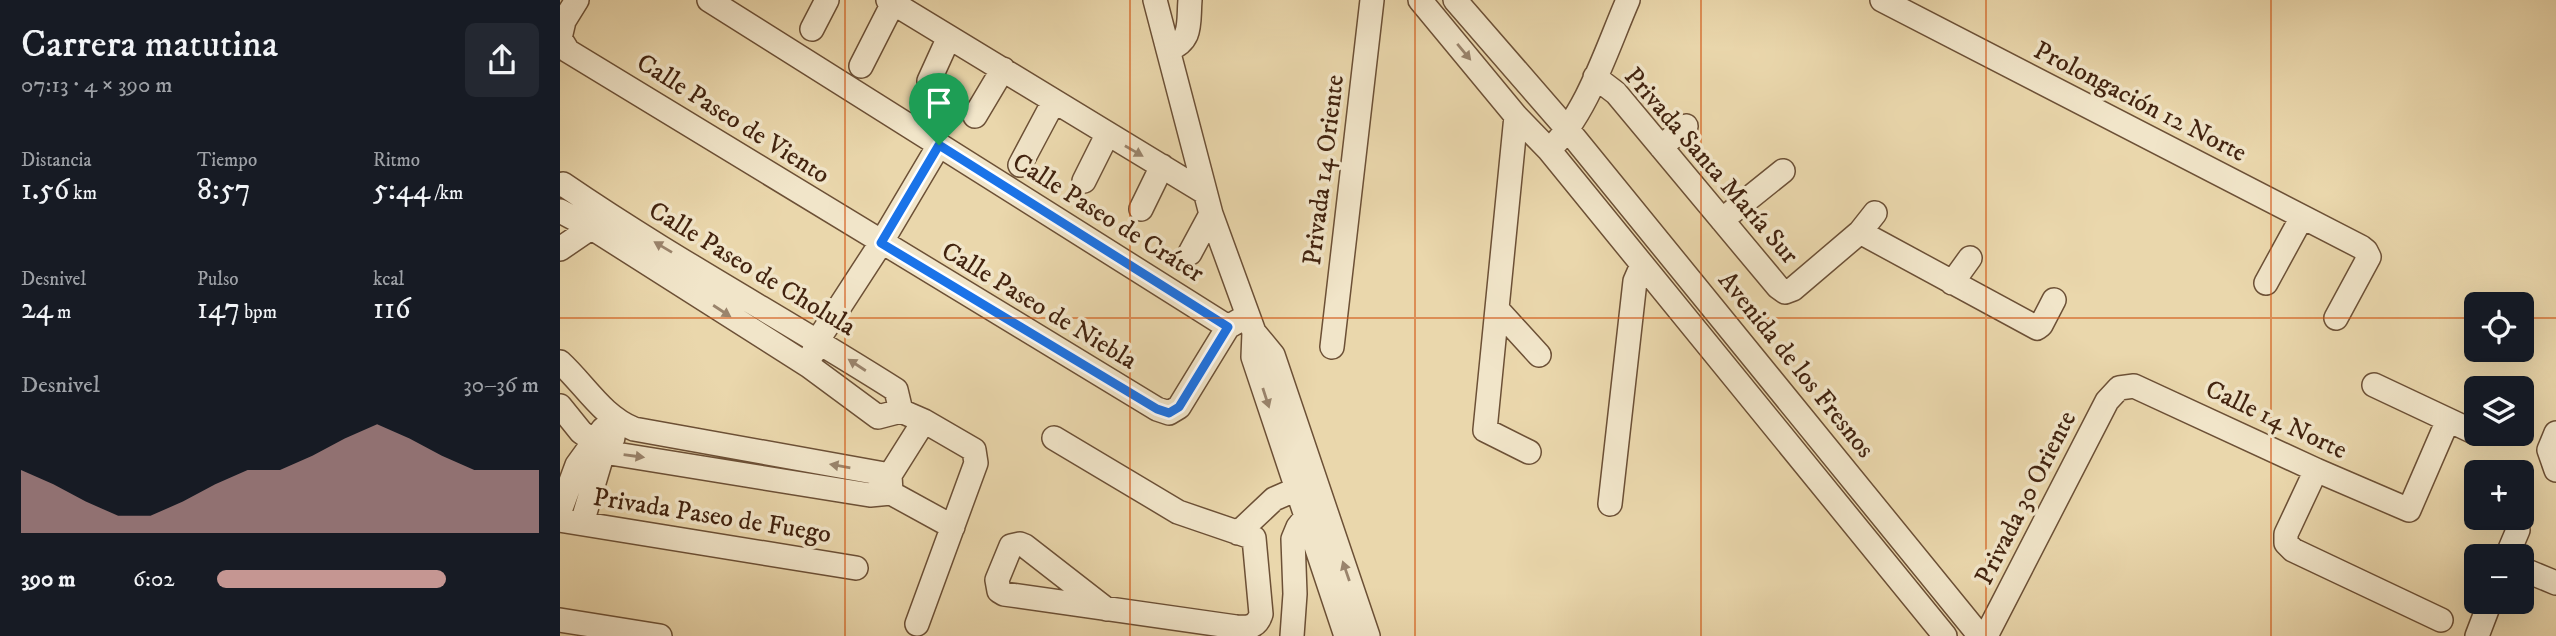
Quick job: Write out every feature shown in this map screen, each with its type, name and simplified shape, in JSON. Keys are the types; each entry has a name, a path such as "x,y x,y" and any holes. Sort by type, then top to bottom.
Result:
{"street":[{"path":"560,38 564,21 577,0"},
{"name":"Calle Paseo de Cráter","path":"709,0 939,145 1243,325"},
{"path":"812,29 827,0"},
{"path":"1155,0 1207,203 1243,325 1346,636"},
{"path":"1168,50 1179,46 1187,37 1190,0"},
{"name":"Privada 14 Oriente","path":"1332,347 1372,0"},
{"path":"1420,0 1516,116 1549,150 1945,636"},
{"name":"Avenida de los Fresnos","path":"1455,0 1568,130 1983,636"},
{"path":"1549,150 1568,130 1595,77 1628,0"},
{"name":"Prolongación 12 Norte","path":"1882,0 2361,247 2369,257 2336,318"},
{"path":"861,66 891,1 1107,135 1162,166 1207,203"},
{"path":"929,81 949,37"},
{"name":"Calle Paseo de Viento","path":"560,38 568,51 881,243"},
{"path":"975,116 1003,69"},
{"name":"Privada Santa María Sur","path":"1595,77 1616,93 1721,220 1785,292 1793,289 1860,232"},
{"path":"1020,165 1054,101"},
{"path":"1516,116 1485,430 1529,452"},
{"path":"1661,147 1686,126"},
{"path":"1084,181 1107,135"},
{"path":"808,366 818,340 881,243 939,145"},
{"path":"1141,209 1162,166"},
{"path":"1721,220 1783,171"},
{"name":"Calle Paseo de Cholula","path":"560,185 563,184 600,222 878,417 901,411 974,450 976,463 953,527"},
{"path":"1190,253 1207,203"},
{"name":"Calle Paseo de Cholula","path":"560,211 600,222 818,340 896,390 901,411"},
{"path":"1875,212 1860,232 2037,328 2054,300"},
{"path":"2266,283 2302,217"},
{"path":"560,249 600,222"},
{"name":"Calle Paseo de Niebla","path":"881,243 1157,409 1169,413 1179,407 1243,325"},
{"path":"1952,283 1970,258"},
{"path":"1610,504 1635,281 1642,265"},
{"path":"1497,309 1539,355"},
{"path":"1243,325 1273,355 1368,636"},
{"path":"561,364 579,379 617,421 634,429 884,488 953,527 917,624"},
{"path":"2374,385 2464,428"},
{"name":"Calle 14 Norte","path":"2119,387 2134,386 2409,510 2448,420"},
{"name":"Privada 30 Oriente","path":"1983,636 2107,401 2119,387"},
{"path":"560,407 581,432 610,453 884,488"},
{"path":"560,511 577,465 599,444 617,421"},
{"path":"884,488 924,421"},
{"path":"2554,465 2549,450 2556,433"},
{"path":"1054,438 1178,512 1246,535"},
{"path":"571,522 599,444"},
{"path":"2316,470 2286,534 2286,543 2292,550 2441,620"},
{"path":"1246,535 1302,503"},
{"path":"1292,636 1295,594 1293,539 1302,503"},
{"name":"Privada Paseo de Fuego","path":"571,522 856,568"},
{"path":"2512,544 2518,530"},
{"path":"1106,609 1253,627 1259,622 1261,614 1246,535"},
{"path":"2534,574 2556,583"},
{"path":"2477,636 2485,614"},
{"path":"560,620 660,636"}],"route":[{"path":"939,145 1228,327 1179,407 1169,413 1157,409 881,243 939,145"}]}
